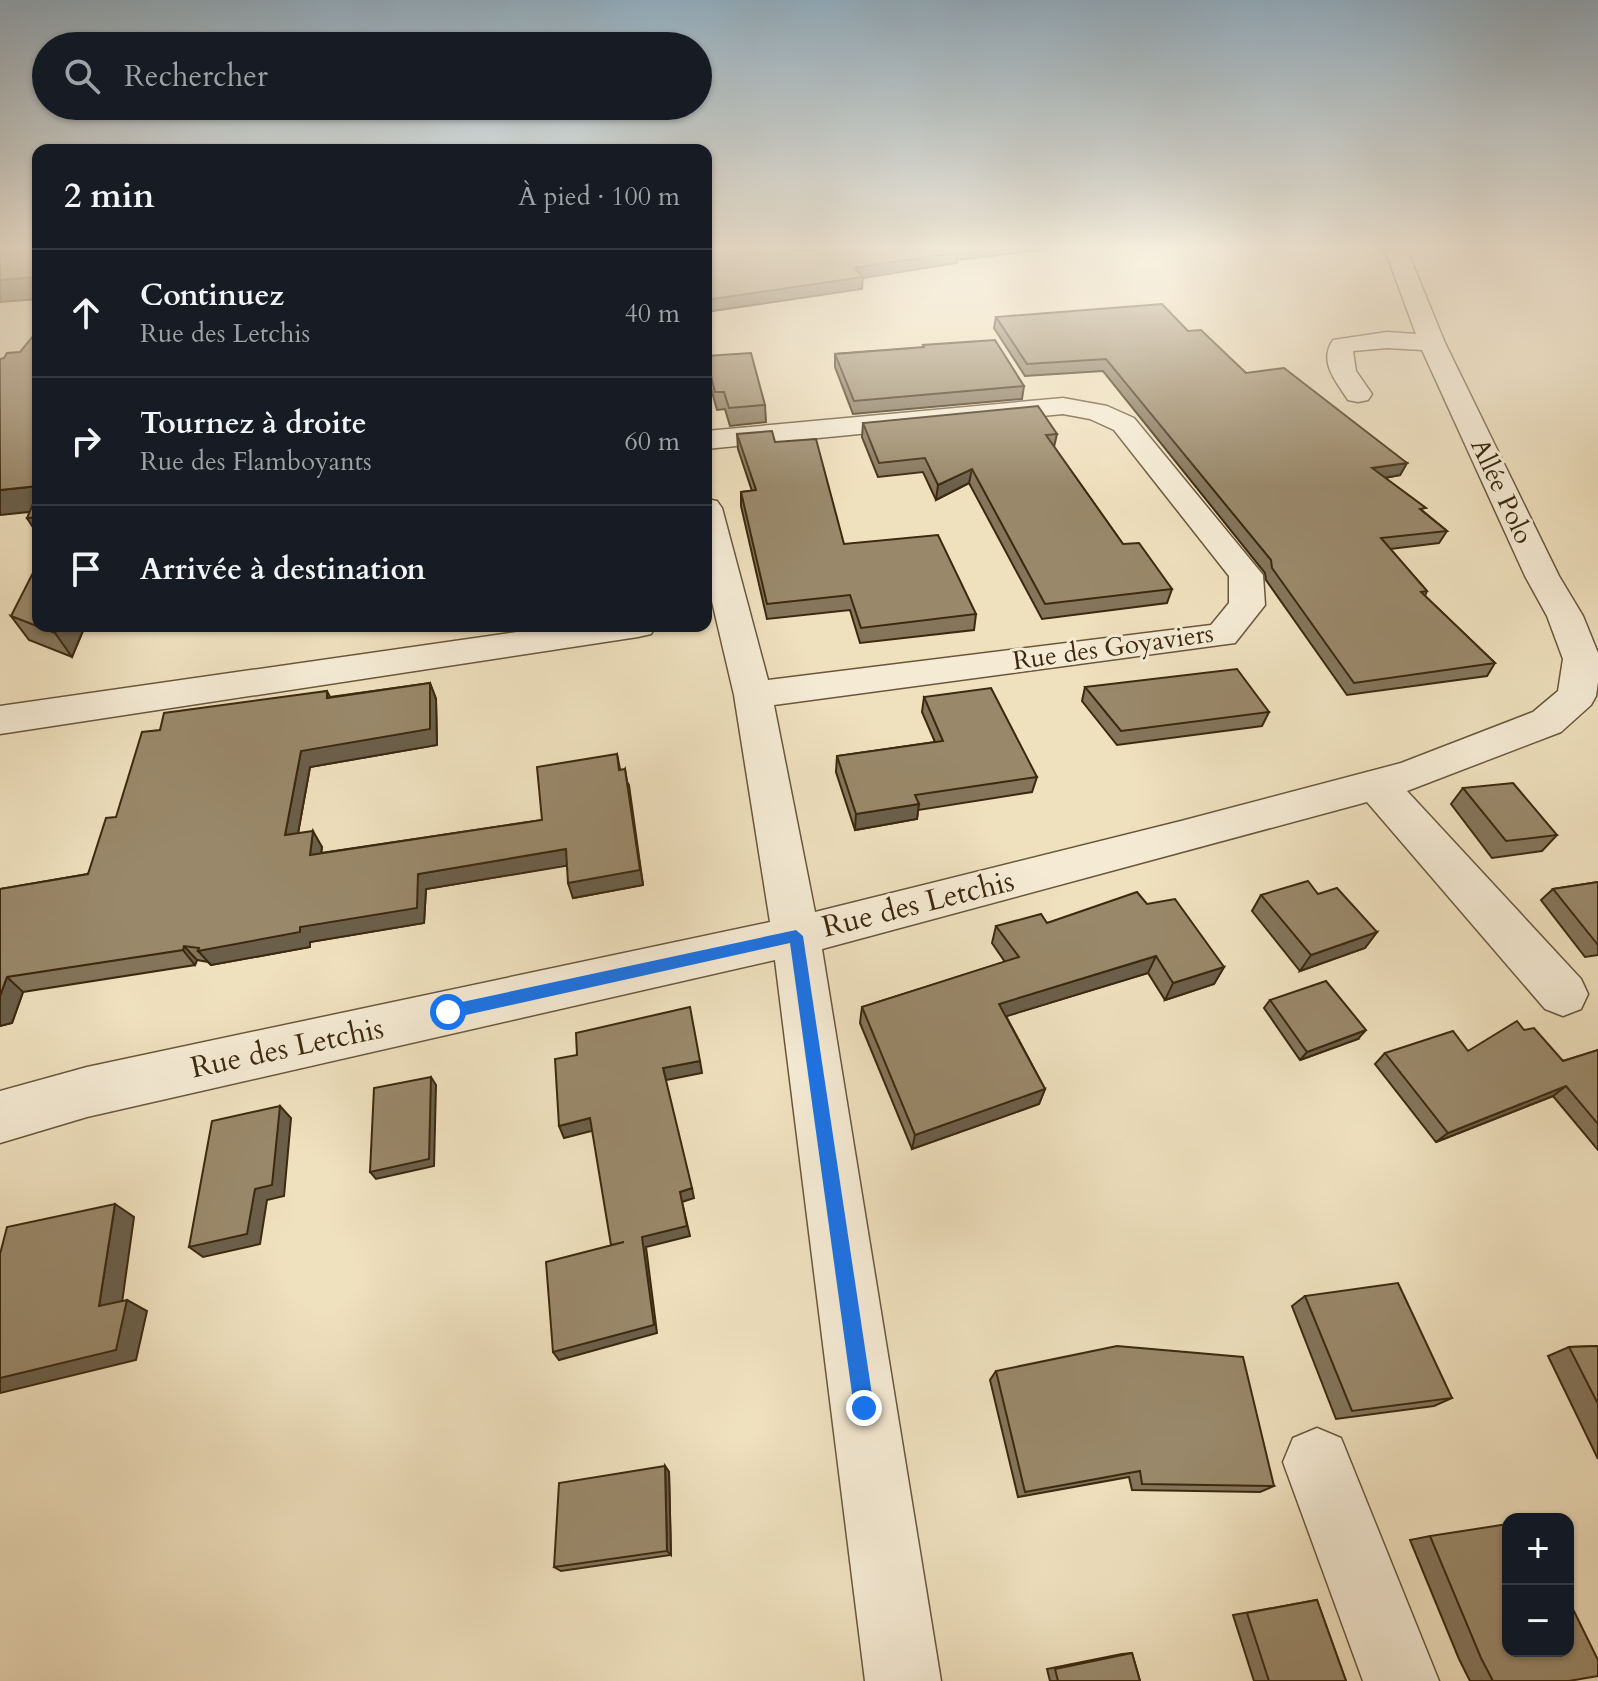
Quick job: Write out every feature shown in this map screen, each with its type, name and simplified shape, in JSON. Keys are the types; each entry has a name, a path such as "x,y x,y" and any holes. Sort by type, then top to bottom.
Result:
{"street":[{"name":"Allée Polo","path":"1426,328 1542,576 1565,616 1582,659 1577,696 1547,722"},
{"path":"1358,394 1342,371 1338,355 1342,345 1387,340 1432,343"},
{"name":"Rue des Goyaviers","path":"712,439 1063,406 1097,412 1124,424 1246,575 1247,605 1222,635 753,695"},
{"path":"712,557 719,614 753,695 796,936 903,1681"},
{"path":"0,720 597,632"},
{"name":"Rue des Letchis","path":"0,1117 87,1092 796,936 1181,838 1411,775 1547,722"},
{"path":"1376,785 1563,994"},
{"path":"1317,1462 1401,1681"}],"building":[{"path":"1004,328 1201,330 1246,373 1284,368 1407,463 1372,468 1426,508 1420,509 1447,531 1381,538 1427,591 1421,592 1495,663 1354,683 1272,568 1271,560 1106,359 1027,364"},
{"path":"32,337 32,487 0,490 0,359 7,353 20,352"},
{"path":"995,340 1024,386 854,401 835,354 923,345"},
{"path":"751,353 765,405 729,408 724,392 715,392 712,356"},
{"path":"1038,406 1057,434 1046,435 1123,544 1139,543 1172,589 1045,604 972,469 938,485 925,458 879,463 863,423"},
{"path":"772,431 775,442 816,439 844,544 938,535 976,614 861,628 850,595 767,604 741,492 756,490 737,434"},
{"path":"32,575 32,624 11,616"},
{"path":"1237,669 1269,712 1121,731 1085,687"},
{"path":"430,683 430,729 301,751 285,835 313,831 310,855 542,820 537,767 617,754 619,770 625,769 640,870 568,883 566,849 418,874 417,908 300,927 300,932 198,951 199,948 184,946 183,950 7,977 0,996 0,889 88,874 106,818 116,817 142,732 160,730 164,713 327,691 327,698"},
{"path":"991,688 1037,777 915,795 919,804 856,814 837,756 943,741 924,697"},
{"path":"1513,783 1557,835 1506,841 1463,788"},
{"path":"1308,881 1318,894 1337,888 1377,932 1311,955 1261,895"},
{"path":"1598,882 1598,945 1553,889"},
{"path":"1137,892 1147,904 1175,899 1224,967 1173,983 1156,956 999,1004 1045,1089 915,1135 862,1007 1019,957 996,926 1041,914 1047,923"},
{"path":"1326,981 1366,1030 1307,1052 1270,1000"},
{"path":"690,1007 700,1061 663,1068 692,1188 680,1192 687,1226 642,1237 654,1325 553,1352 546,1262 624,1242 611,1245 590,1118 559,1126 555,1059 577,1055 576,1033"},
{"path":"1517,1021 1524,1030 1534,1028 1563,1061 1598,1050 1598,1124 1566,1086 1448,1133 1385,1053 1453,1031 1468,1051"},
{"path":"431,1077 429,1159 370,1172 374,1088"},
{"path":"280,1106 272,1185 255,1189 247,1234 189,1247 212,1121"},
{"path":"115,1204 99,1306 127,1300 116,1350 0,1378 0,1254 7,1227"},
{"path":"1398,1283 1452,1398 1352,1411 1305,1296"},
{"path":"1117,1346 1243,1357 1274,1486 1142,1484 1140,1471 1025,1492 996,1371"},
{"path":"1598,1346 1598,1404 1569,1347"},
{"path":"665,1466 667,1551 554,1567 559,1483"},
{"path":"1502,1525 1502,1657 1574,1657 1574,1611 1598,1660 1598,1676 1569,1681 1493,1681 1430,1536"},
{"path":"1317,1600 1346,1681 1269,1681 1247,1613"},
{"path":"1132,1653 1140,1681 1058,1681 1055,1669"}],"route":[{"path":"448,1012 796,936 864,1408"}]}
